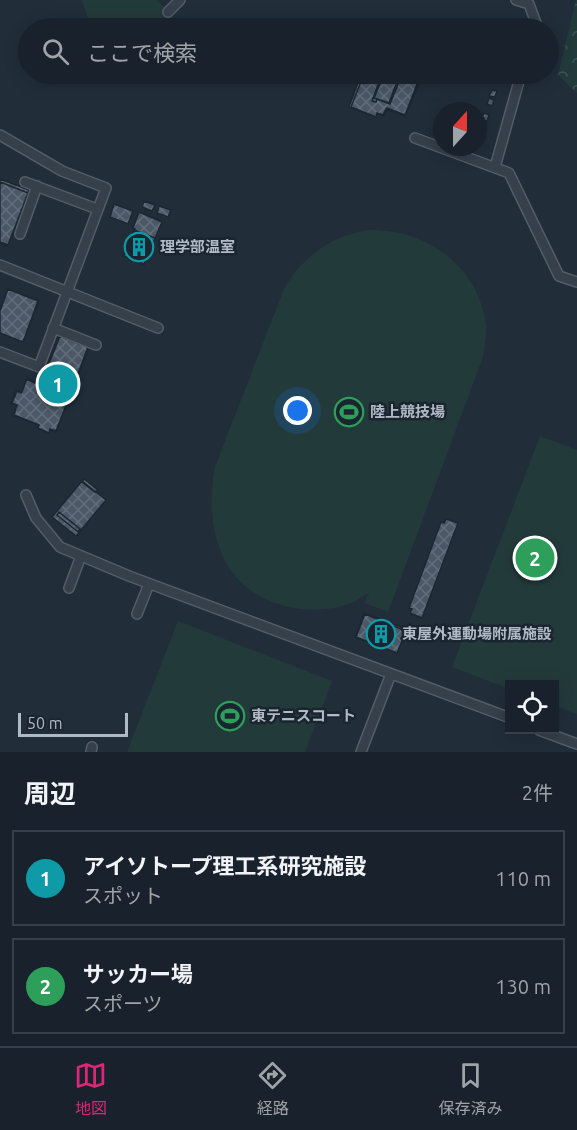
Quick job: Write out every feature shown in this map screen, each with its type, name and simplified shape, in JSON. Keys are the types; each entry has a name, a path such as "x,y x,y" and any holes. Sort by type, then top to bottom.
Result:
{"lane":[{"path":"168,12 180,0"},
{"path":"516,0 528,4 534,18"},
{"path":"495,167 518,84"},
{"path":"0,135 62,171 106,188 39,367 0,352"},
{"path":"415,138 509,173 559,276 577,282"},
{"path":"25,182 97,209"},
{"path":"20,234 37,186"},
{"path":"0,265 158,328"},
{"path":"53,328 96,345"},
{"path":"26,495 36,518 60,547 149,584 505,716"},
{"path":"69,588 81,556"},
{"path":"137,614 149,584"},
{"path":"361,752 391,674"},
{"path":"552,734 577,744"}],"green space":[{"path":"82,0 157,0 173,18 88,18"},
{"path":"577,0 577,93 559,76"},
{"name":"陸上競技場","path":"368,230 389,231 410,236 429,244 461,268 473,285 481,304 486,325 483,357 388,612 365,603 369,592 353,602 335,608 315,610 295,608 258,595 242,583 230,569 219,545 213,520 212,493 215,467 284,289 291,278 309,258 330,243"},
{"path":"540,436 577,450 577,714 559,707 559,680 505,680 505,687 452,667"},
{"name":"東テニスコート","path":"178,621 332,681 305,752 127,752"}],"building":[{"path":"357,84 378,84 372,101 376,102 377,99 389,103 396,84 417,84 405,115 387,108 384,116 377,113 376,117 349,107"},
{"path":"360,84 419,84 405,116 386,109 383,115 377,113 376,117 351,107"},
{"path":"380,84 398,84 390,104 374,98"},
{"path":"492,90 497,91 495,97 489,96"},
{"path":"489,98 494,100 492,106 487,104"},
{"path":"0,179 29,190 8,246 0,243"},
{"path":"0,182 28,193 8,245 0,242"},
{"path":"144,201 155,205 152,211 142,207"},
{"path":"114,204 133,211 128,224 110,217"},
{"path":"159,206 171,210 168,217 157,213"},
{"name":"理学部温室","path":"139,212 162,222 144,264 124,256"},
{"path":"134,230 155,238 144,265 123,256"},
{"path":"8,289 38,301 23,342 0,333 0,311"},
{"path":"8,289 39,301 23,342 0,333 0,308"},
{"path":"59,336 88,347 56,432 50,430 49,433 37,428 38,425 12,415 17,406 11,403 16,391 22,392 27,378 40,385"},
{"path":"60,336 89,347 56,431 50,429 49,433 38,428 39,425 14,415 17,405 12,403 17,391 21,393 27,379 40,386"},
{"path":"84,479 98,490 95,492 82,482"},
{"path":"82,481 106,500 76,536 52,517"},
{"path":"59,512 80,529 78,532 57,515"},
{"path":"446,519 458,523 422,618 410,613 412,609 409,608 441,522 444,523"},
{"name":"東屋外運動場附属施設","path":"364,613 407,629 397,653 355,637"},
{"name":"東屋外運動場附属施設","path":"365,614 406,631 397,653 356,637"}],"place":[{"name":"理学部温室","path":"139,247"},
{"name":"アイソトープ理工系研究施設","path":"58,384"},
{"name":"陸上競技場","path":"349,412"},
{"name":"サッカー場","path":"535,558"},
{"name":"東屋外運動場附属施設","path":"381,634"},
{"name":"東テニスコート","path":"230,716"}]}
